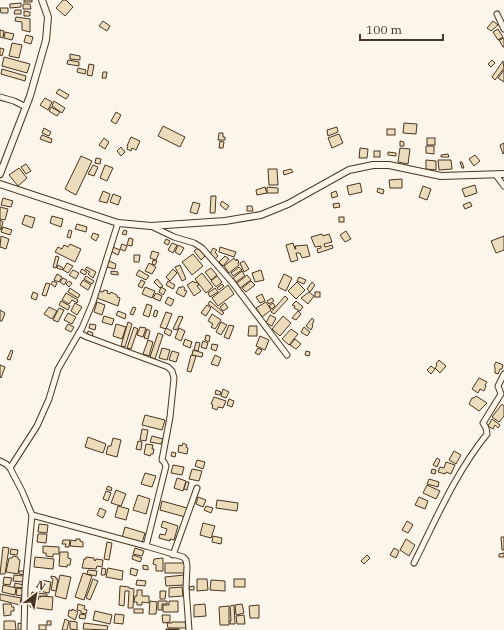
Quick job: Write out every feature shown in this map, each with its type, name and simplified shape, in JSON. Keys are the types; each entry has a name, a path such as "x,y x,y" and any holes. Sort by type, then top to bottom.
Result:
{"street":[{"path":"0,174 26,107 46,40 48,17 42,0"},
{"path":"497,14 504,29"},
{"path":"0,98 14,101 26,107"},
{"path":"0,184 118,223 151,226 225,221 261,215 288,204 349,170 367,166 389,165 441,176 504,174"},
{"path":"496,175 504,186"},
{"path":"10,468 37,426 49,399 58,369 79,333 93,302 118,223"},
{"path":"151,226 174,238 194,243 202,248 232,282 287,355"},
{"path":"79,333 168,366 172,370 174,378 170,417 162,460 166,466 146,546"},
{"path":"414,563 457,478 477,446 487,434 483,423 501,394 498,386 504,374"},
{"path":"0,461 10,468 32,515 25,587 24,630"},
{"path":"173,555 197,488"},
{"path":"32,515 183,557 187,563 186,588 189,630"}],"building":[{"path":"24,0 32,0 32,2 24,2"},
{"path":"63,0 66,0 73,7 65,16 56,8"},
{"path":"21,3 21,7 10,8 10,4"},
{"path":"23,4 30,4 31,9 23,9"},
{"path":"0,8 8,8 8,13 1,13"},
{"path":"15,10 21,10 21,14 14,14"},
{"path":"24,11 30,12 30,16 24,16"},
{"path":"16,17 30,19 30,32 22,30 22,22 15,21"},
{"path":"103,21 110,26 107,31 99,26"},
{"path":"493,21 498,25 491,31 487,28"},
{"path":"498,29 503,37 498,40 493,32"},
{"path":"0,30 4,31 3,38 0,37"},
{"path":"5,32 14,34 12,40 4,38"},
{"path":"26,35 33,37 31,44 24,42"},
{"path":"504,38 504,47 503,47 499,40"},
{"path":"12,43 22,45 19,58 9,56"},
{"path":"0,48 4,49 2,56 0,55"},
{"path":"70,54 80,56 80,60 70,59"},
{"path":"4,57 30,64 27,73 2,66"},
{"path":"68,60 79,62 79,66 67,64"},
{"path":"492,60 495,63 491,67 488,64"},
{"path":"503,61 504,68 495,80 492,77"},
{"path":"89,64 94,65 92,76 87,75"},
{"path":"78,68 86,70 85,74 77,72"},
{"path":"2,69 26,76 25,81 1,74"},
{"path":"504,70 504,82 498,78"},
{"path":"103,72 107,72 106,78 102,78"},
{"path":"59,89 69,95 66,99 56,93"},
{"path":"45,98 52,102 48,110 40,105"},
{"path":"54,101 65,108 62,113 52,106"},
{"path":"51,107 60,112 57,116 49,111"},
{"path":"116,112 121,115 116,124 111,121"},
{"path":"404,123 417,124 416,134 403,133"},
{"path":"163,126 185,137 180,147 158,136"},
{"path":"337,127 338,132 328,136 327,130"},
{"path":"44,128 51,132 49,136 42,133"},
{"path":"387,129 395,129 395,135 387,135"},
{"path":"219,133 223,133 225,140 218,140"},
{"path":"339,134 343,143 332,148 328,138"},
{"path":"42,135 52,139 51,143 40,139"},
{"path":"131,137 140,141 136,150 132,148 131,151 127,149 127,146"},
{"path":"104,138 109,142 105,149 99,145"},
{"path":"427,138 435,138 435,145 427,145"},
{"path":"220,141 224,142 223,148 219,148"},
{"path":"400,141 404,142 404,146 400,146"},
{"path":"504,143 504,153 503,154 500,145"},
{"path":"426,146 434,146 434,154 426,153"},
{"path":"121,147 125,152 121,156 117,151"},
{"path":"360,148 368,149 367,158 359,158"},
{"path":"400,148 410,149 408,164 398,162"},
{"path":"374,151 380,151 380,157 374,157"},
{"path":"388,152 396,153 396,156 388,155"},
{"path":"448,154 449,157 441,157 441,155"},
{"path":"475,155 480,161 474,166 469,159"},
{"path":"81,156 92,161 76,195 65,189"},
{"path":"96,158 101,159 100,164 95,163"},
{"path":"426,160 436,161 436,170 426,169"},
{"path":"438,160 451,160 452,169 439,170"},
{"path":"460,162 462,162 464,168 462,168"},
{"path":"26,164 31,171 26,174 21,167"},
{"path":"93,165 98,167 94,176 88,174"},
{"path":"105,165 113,168 107,181 100,178"},
{"path":"19,168 27,178 18,186 9,175"},
{"path":"268,169 277,169 278,185 269,185"},
{"path":"291,169 293,172 284,175 283,171"},
{"path":"402,179 402,188 390,188 389,180"},
{"path":"360,183 362,192 349,195 347,186"},
{"path":"475,185 477,193 465,197 462,189"},
{"path":"423,186 431,189 427,200 419,197"},
{"path":"265,187 267,193 257,195 256,190"},
{"path":"267,187 278,188 278,193 267,193"},
{"path":"378,188 384,190 383,194 377,192"},
{"path":"103,191 110,194 107,203 99,201"},
{"path":"336,191 338,196 332,198 331,193"},
{"path":"113,194 121,197 118,205 110,202"},
{"path":"211,196 216,196 215,213 210,213"},
{"path":"3,198 13,201 11,207 1,205"},
{"path":"222,201 229,206 226,210 220,205"},
{"path":"193,202 200,204 197,214 190,212"},
{"path":"470,202 472,206 465,209 463,205"},
{"path":"339,203 340,207 334,208 333,204"},
{"path":"247,206 252,206 253,211 247,211"},
{"path":"0,207 8,209 5,220 0,219"},
{"path":"25,215 35,218 32,228 22,224"},
{"path":"52,216 63,219 61,227 50,223"},
{"path":"339,217 344,217 344,222 339,222"},
{"path":"0,220 3,222 1,230 0,229"},
{"path":"77,224 87,227 86,232 75,229"},
{"path":"3,227 12,230 10,235 1,232"},
{"path":"69,230 72,231 70,238 67,237"},
{"path":"124,230 127,231 126,235 122,234"},
{"path":"346,231 351,239 345,242 340,235"},
{"path":"93,233 99,235 96,241 91,238"},
{"path":"322,234 323,236 329,234 332,242 324,244 325,247 332,245 333,248 318,253 317,249 321,248 321,246 315,247 311,237"},
{"path":"1,236 9,239 6,249 0,247"},
{"path":"504,236 504,250 496,253 491,241"},
{"path":"129,238 133,239 132,246 127,245"},
{"path":"166,239 170,241 168,245 164,243"},
{"path":"172,243 177,245 173,253 168,250"},
{"path":"293,243 295,249 295,246 307,245 310,256 302,258 300,253 296,253 298,260 291,262 286,245"},
{"path":"70,244 81,249 75,262 55,252 58,247 62,249 64,245 68,247"},
{"path":"122,244 127,246 125,251 120,249"},
{"path":"178,245 184,248 180,255 175,252"},
{"path":"113,247 120,250 118,255 112,252"},
{"path":"220,247 236,252 234,257 219,252"},
{"path":"198,248 205,256 201,260 194,251"},
{"path":"213,248 217,250 215,252 218,256 215,259 210,254"},
{"path":"152,251 159,253 156,260 150,258"},
{"path":"193,254 203,266 192,275 182,262"},
{"path":"134,255 140,255 139,262 134,262"},
{"path":"56,256 59,257 56,268 53,267"},
{"path":"225,256 229,259 223,266 219,262"},
{"path":"234,258 236,261 237,259 239,265 229,273 224,266"},
{"path":"153,260 157,261 155,265 152,264"},
{"path":"109,261 116,264 115,269 107,267"},
{"path":"244,261 249,269 244,272 240,263"},
{"path":"67,263 73,266 68,273 63,270"},
{"path":"149,263 156,267 152,274 145,271"},
{"path":"58,265 63,268 62,270 57,268"},
{"path":"180,265 186,279 182,281 175,267"},
{"path":"87,267 96,272 93,278 88,274 90,272 85,269"},
{"path":"239,267 242,270 233,276 231,273"},
{"path":"211,268 217,275 211,280 205,272"},
{"path":"82,269 87,272 85,275 80,272"},
{"path":"173,269 177,273 170,281 166,277"},
{"path":"73,270 79,273 76,279 69,275"},
{"path":"139,270 149,276 146,280 136,275"},
{"path":"261,270 264,280 255,282 252,273"},
{"path":"111,271 118,272 118,275 111,274"},
{"path":"242,271 245,276 236,282 233,278"},
{"path":"202,273 213,287 206,293 195,279"},
{"path":"57,274 62,277 59,282 54,280"},
{"path":"284,274 292,278 286,291 278,287"},
{"path":"247,275 251,280 240,288 237,283"},
{"path":"86,276 94,281 92,284 84,279"},
{"path":"217,276 222,282 216,287 211,281"},
{"path":"299,277 306,280 304,284 297,281"},
{"path":"63,278 67,280 64,285 60,282"},
{"path":"157,279 163,286 160,288 154,282"},
{"path":"83,280 91,285 88,290 80,285"},
{"path":"141,280 145,282 142,288 138,286"},
{"path":"53,281 57,283 55,287 51,284"},
{"path":"69,281 72,283 69,287 66,284"},
{"path":"168,281 175,285 173,289 166,285"},
{"path":"193,281 195,283 197,282 199,285 197,286 201,291 194,296 187,285"},
{"path":"251,281 255,285 246,292 242,288"},
{"path":"297,282 305,290 296,299 288,291"},
{"path":"312,282 315,285 310,292 307,289"},
{"path":"46,283 50,284 46,296 42,295"},
{"path":"222,284 224,286 219,290 217,288"},
{"path":"228,285 234,294 218,306 212,298"},
{"path":"182,286 185,288 184,290 187,291 184,297 176,293 179,287 181,288"},
{"path":"145,287 155,291 152,298 142,294"},
{"path":"161,287 166,290 163,295 159,292"},
{"path":"70,288 80,295 78,298 68,292"},
{"path":"215,288 218,292 210,297 208,293"},
{"path":"104,290 108,291 107,293 110,294 111,292 117,295 117,297 120,298 118,306 97,298 99,291 103,292"},
{"path":"33,292 38,294 36,300 31,298"},
{"path":"309,292 314,296 308,304 301,298"},
{"path":"315,292 320,292 320,297 315,297"},
{"path":"66,293 78,300 77,303 72,300 69,304 62,300"},
{"path":"156,293 162,296 160,301 153,298"},
{"path":"262,294 265,301 260,303 256,297"},
{"path":"285,296 288,299 274,314 271,312"},
{"path":"168,297 174,300 171,306 165,303"},
{"path":"272,298 274,301 269,304 267,301"},
{"path":"61,301 70,306 68,310 59,305"},
{"path":"210,301 224,313 222,315 208,304"},
{"path":"296,301 303,307 300,311 292,305"},
{"path":"97,302 105,305 102,315 94,312"},
{"path":"266,302 271,310 262,317 256,308"},
{"path":"75,303 82,307 77,315 71,311"},
{"path":"225,303 228,308 223,311 220,307"},
{"path":"273,303 275,306 272,309 269,306"},
{"path":"147,304 152,306 149,317 143,315"},
{"path":"207,305 211,308 206,316 201,313"},
{"path":"49,307 57,311 52,319 44,314"},
{"path":"133,307 136,308 133,315 130,314"},
{"path":"59,308 64,310 58,322 53,320"},
{"path":"0,310 5,313 2,321 0,321"},
{"path":"155,310 158,311 156,317 153,316"},
{"path":"118,311 126,314 125,319 116,315"},
{"path":"298,311 301,314 296,320 292,318"},
{"path":"166,312 172,314 166,329 160,327"},
{"path":"68,313 76,317 72,324 64,320"},
{"path":"212,314 221,320 215,329 211,327 213,324 208,321"},
{"path":"270,315 276,318 272,326 266,323"},
{"path":"104,316 114,319 112,325 102,322"},
{"path":"179,316 183,317 177,330 173,329"},
{"path":"283,316 291,323 280,336 272,329"},
{"path":"312,318 314,320 311,330 306,326"},
{"path":"128,322 132,324 125,347 121,346"},
{"path":"221,322 227,325 221,335 216,332"},
{"path":"68,324 74,327 71,332 65,329"},
{"path":"90,324 96,325 95,330 89,328"},
{"path":"116,324 126,327 122,339 113,336"},
{"path":"229,325 234,326 229,339 224,337"},
{"path":"249,326 257,326 257,336 248,336"},
{"path":"134,327 138,329 131,349 127,348"},
{"path":"140,327 146,328 143,337 137,335"},
{"path":"304,327 310,332 307,336 301,332"},
{"path":"166,328 172,331 170,336 164,333"},
{"path":"179,328 185,331 181,341 175,338"},
{"path":"147,329 150,331 148,339 144,338"},
{"path":"291,329 298,334 289,345 282,339"},
{"path":"88,331 93,333 92,337 87,335"},
{"path":"158,333 163,335 155,359 150,357"},
{"path":"206,335 210,336 209,342 205,340"},
{"path":"260,336 269,340 265,350 256,346"},
{"path":"185,339 192,342 190,348 183,345"},
{"path":"295,339 301,344 296,349 290,345"},
{"path":"148,340 153,342 149,356 143,354"},
{"path":"203,341 208,343 206,349 201,347"},
{"path":"196,342 200,343 198,351 194,350"},
{"path":"212,344 218,345 216,351 211,349"},
{"path":"162,348 170,350 167,360 159,358"},
{"path":"258,348 262,350 259,355 255,353"},
{"path":"11,350 13,351 10,360 7,359"},
{"path":"193,350 203,353 202,357 192,355"},
{"path":"172,351 179,353 176,362 169,360"},
{"path":"306,351 310,352 309,356 305,355"},
{"path":"191,355 196,356 191,372 187,371"},
{"path":"215,355 221,358 218,366 211,364"},
{"path":"439,360 446,366 440,373 435,368"},
{"path":"496,362 503,365 498,374 495,373 494,366"},
{"path":"0,365 5,367 1,378 0,377"},
{"path":"431,366 435,369 431,374 427,370"},
{"path":"479,378 487,382 484,391 480,389 478,393 472,389"},
{"path":"223,389 229,392 226,398 221,396"},
{"path":"216,390 221,392 220,395 215,394"},
{"path":"476,396 487,403 479,411 469,404 472,398"},
{"path":"214,397 226,401 223,408 218,407 217,410 212,408 213,405 211,404"},
{"path":"229,399 234,401 232,407 227,405"},
{"path":"502,404 504,406 504,416 499,422 492,417"},
{"path":"145,415 165,420 162,430 142,425"},
{"path":"492,419 500,425 498,428 495,425 493,429 488,426"},
{"path":"142,429 148,430 146,441 140,440"},
{"path":"152,436 163,439 161,444 150,442"},
{"path":"88,437 106,444 103,453 85,447"},
{"path":"113,438 121,440 117,457 106,454 108,446 111,446"},
{"path":"138,441 142,442 141,450 136,449"},
{"path":"183,443 187,445 187,454 178,452 179,445 182,446"},
{"path":"146,444 153,445 153,454 150,456 144,454"},
{"path":"454,451 461,455 456,464 449,460"},
{"path":"172,452 176,453 175,457 171,456"},
{"path":"437,458 440,460 437,467 433,465"},
{"path":"197,460 205,462 203,469 195,466"},
{"path":"446,462 455,465 451,474 446,472 445,474 438,472 440,467 444,468"},
{"path":"173,465 184,467 182,475 171,473"},
{"path":"192,469 202,471 199,481 189,479"},
{"path":"432,469 436,470 435,474 431,473"},
{"path":"145,473 156,476 152,487 141,484"},
{"path":"177,478 186,481 183,491 174,488"},
{"path":"429,479 439,482 438,487 427,484"},
{"path":"186,482 189,482 187,490 184,489"},
{"path":"427,485 440,491 436,499 423,493"},
{"path":"108,486 112,488 111,491 106,489"},
{"path":"116,490 126,494 121,506 111,503"},
{"path":"106,491 111,493 108,501 103,499"},
{"path":"138,495 150,499 146,514 133,510"},
{"path":"198,497 206,500 203,507 196,504"},
{"path":"419,497 428,501 425,509 415,505"},
{"path":"217,500 238,503 237,511 216,508"},
{"path":"162,501 187,508 185,517 160,510"},
{"path":"118,506 129,509 126,520 115,517"},
{"path":"206,506 213,508 211,513 204,510"},
{"path":"100,508 106,511 103,518 97,515"},
{"path":"163,521 178,526 174,540 170,539 170,541 159,538 160,534 165,535 167,529 161,527"},
{"path":"407,521 413,525 408,533 402,530"},
{"path":"203,523 215,526 211,538 200,535"},
{"path":"39,524 48,525 47,533 38,532"},
{"path":"125,527 145,533 142,543 122,538"},
{"path":"38,534 47,534 46,543 37,542"},
{"path":"213,536 222,538 221,544 212,542"},
{"path":"501,537 504,537 504,550 502,550"},
{"path":"76,539 80,539 80,541 83,542 83,547 70,546 71,540 76,541"},
{"path":"406,539 415,545 409,556 400,550"},
{"path":"63,540 70,540 69,547 65,547 66,544 62,544"},
{"path":"107,542 112,543 109,560 104,559"},
{"path":"43,546 59,547 59,554 53,554 53,557 46,556 46,553 43,553"},
{"path":"3,547 9,548 5,574 0,574"},
{"path":"135,548 144,551 142,556 133,554"},
{"path":"394,548 399,551 396,558 390,555"},
{"path":"11,549 18,550 17,555 10,554"},
{"path":"60,552 68,552 68,558 71,559 70,565 67,565 67,567 59,566"},
{"path":"504,553 504,557 499,557 499,554"},
{"path":"133,555 142,558 140,562 132,559"},
{"path":"367,555 370,558 364,564 361,561"},
{"path":"13,556 18,557 20,560 18,574 6,572 9,558 12,558"},
{"path":"35,557 54,559 53,569 34,567"},
{"path":"86,557 94,558 95,561 96,559 103,560 102,567 97,566 96,569 82,568"},
{"path":"163,558 163,571 156,571 156,565 153,564 154,559"},
{"path":"165,563 185,563 185,573 165,573"},
{"path":"143,565 148,566 148,570 143,569"},
{"path":"102,568 106,569 105,575 101,575"},
{"path":"108,568 123,571 122,580 106,577"},
{"path":"131,568 138,570 136,576 130,574"},
{"path":"88,570 97,571 96,576 87,574"},
{"path":"19,571 25,571 25,575 19,574"},
{"path":"83,573 92,576 84,600 75,597"},
{"path":"14,575 24,576 23,582 13,581"},
{"path":"60,575 71,577 66,599 55,596"},
{"path":"184,575 184,585 166,586 165,577"},
{"path":"51,576 58,579 56,591 51,590 53,579"},
{"path":"4,577 12,578 10,585 3,584"},
{"path":"93,579 98,581 90,600 86,598"},
{"path":"197,579 207,579 208,590 197,591"},
{"path":"234,579 245,579 245,587 234,587"},
{"path":"41,580 51,582 49,593 39,591"},
{"path":"137,580 146,581 145,586 136,585"},
{"path":"211,580 225,581 225,591 210,590"},
{"path":"15,583 24,585 23,588 14,587"},
{"path":"3,585 16,588 15,595 2,592"},
{"path":"120,586 134,589 133,608 128,608 129,591 125,591 124,606 119,605"},
{"path":"194,586 194,590 190,590 189,587"},
{"path":"182,587 183,596 169,597 169,588"},
{"path":"17,588 23,589 22,596 16,595"},
{"path":"137,590 142,590 142,596 149,596 149,603 142,602 142,605 137,605 137,602 134,602 135,596 137,596"},
{"path":"160,591 166,591 165,599 160,599"},
{"path":"32,592 37,593 36,599 38,600 41,596 53,597 52,610 30,607"},
{"path":"37,593 47,594 47,596 37,596"},
{"path":"0,594 21,598 20,605 0,600"},
{"path":"150,601 157,602 156,614 149,614"},
{"path":"158,601 167,601 167,604 162,604 162,610 158,610"},
{"path":"169,601 178,601 178,612 163,612 163,605 169,605"},
{"path":"3,604 11,604 12,607 14,607 14,611 11,611 11,615 4,616"},
{"path":"78,604 85,606 84,609 87,610 86,614 77,610"},
{"path":"205,604 206,616 194,617 194,605"},
{"path":"242,604 244,613 236,615 235,605"},
{"path":"234,605 235,624 230,624 230,606"},
{"path":"259,605 259,618 250,618 249,606"},
{"path":"229,606 229,625 220,625 219,607"},
{"path":"72,609 78,612 75,620 68,616 69,610 72,611"},
{"path":"134,609 143,609 143,613 134,613"},
{"path":"95,611 112,615 110,624 93,620"},
{"path":"80,614 86,615 85,619 79,618"},
{"path":"115,614 124,615 123,624 114,623"},
{"path":"162,615 170,615 170,622 163,623"},
{"path":"244,615 245,624 237,624 236,616"},
{"path":"65,619 69,621 67,630 62,630"},
{"path":"4,621 15,621 16,630 4,630"},
{"path":"47,621 51,621 51,625 47,625"},
{"path":"70,621 77,622 77,630 70,629"},
{"path":"185,622 186,628 168,628 167,623"},
{"path":"18,623 22,624 22,630 18,630"},
{"path":"84,623 108,626 107,630 83,629"},
{"path":"39,625 46,625 46,630 39,630"},
{"path":"179,629 179,630 166,630"}]}
